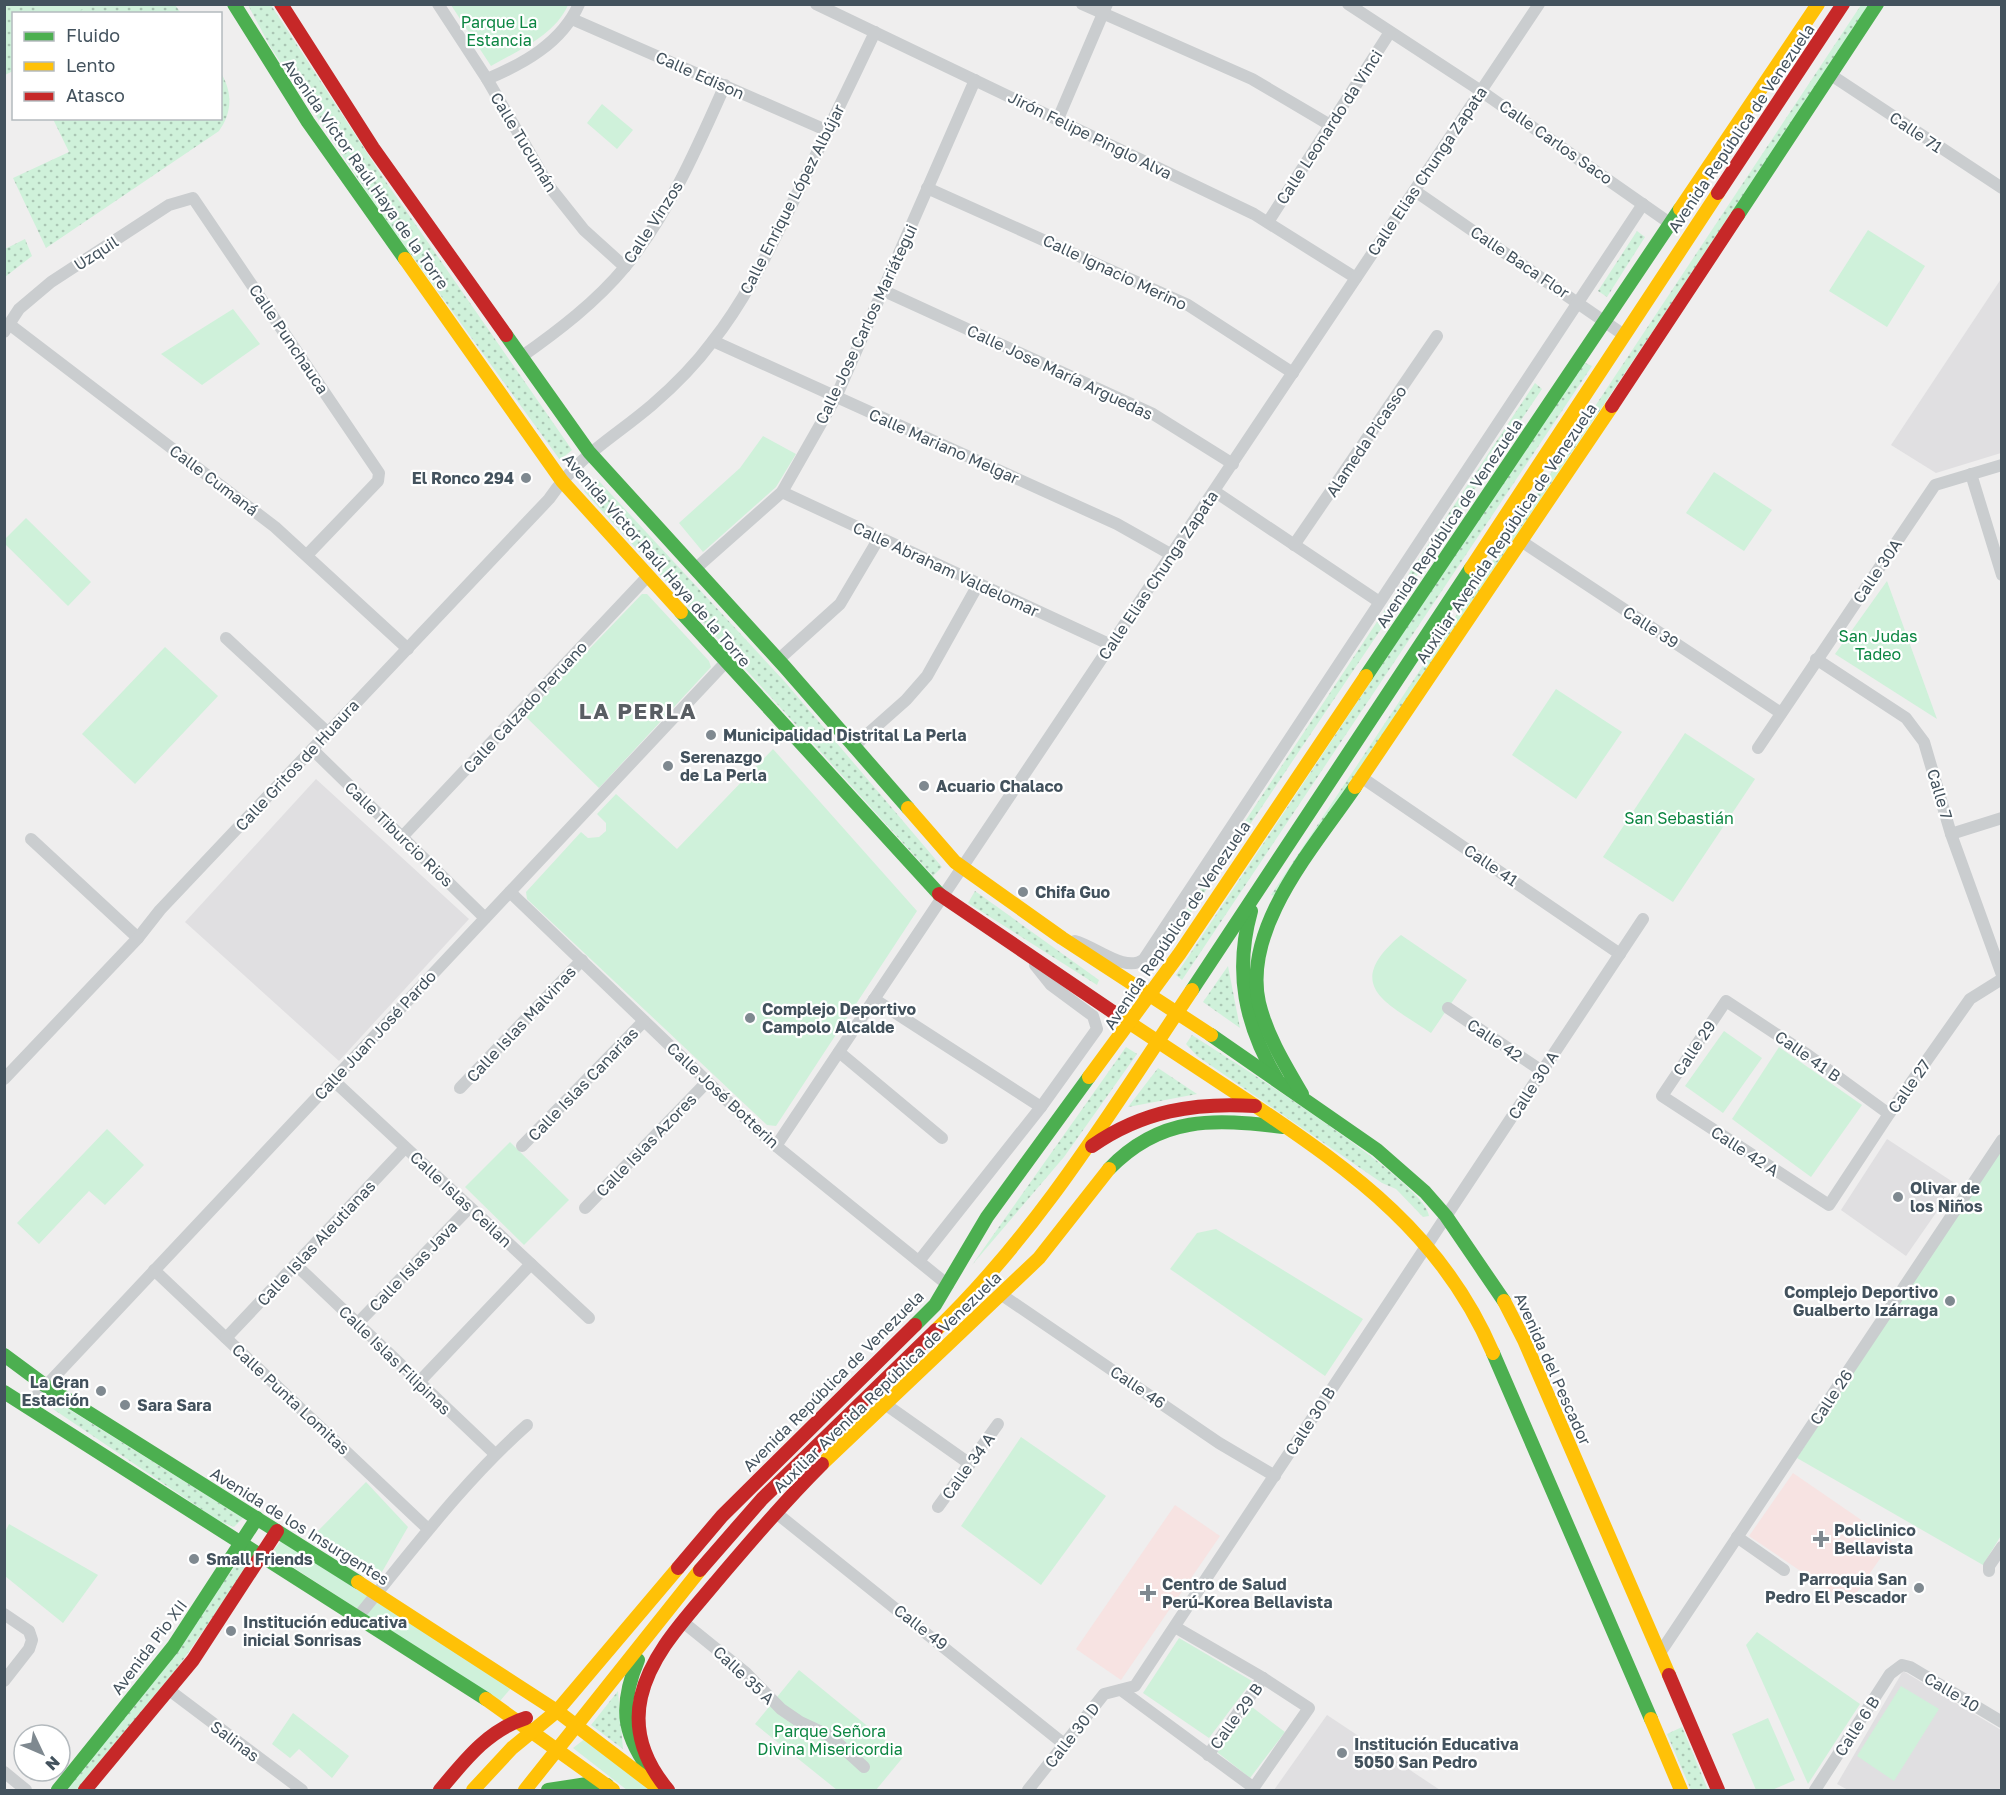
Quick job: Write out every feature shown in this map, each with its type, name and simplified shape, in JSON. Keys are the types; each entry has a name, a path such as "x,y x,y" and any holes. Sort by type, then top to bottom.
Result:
{"main road":[{"name":"Avenida Víctor Raúl Haya de la Torre","path":"234,4 308,122 562,481 725,663 942,898 1157,1042"},
{"name":"Avenida Víctor Raúl Haya de la Torre","path":"281,4 373,148 589,452 778,660 962,869 1176,1013"},
{"name":"Avenida República de Venezuela","path":"473,1791 506,1751 531,1729 558,1711 722,1516 923,1318 948,1285 987,1217 1130,1023 1818,4"},
{"name":"Avenida República de Venezuela","path":"525,1791 714,1552 762,1499 955,1312 994,1270 1081,1156 1843,4"},
{"name":"Auxiliar Avenida República de Venezuela","path":"1306,1099 1279,1058 1267,1032 1260,1008 1258,962 1263,933 1279,900 1521,541 1877,4"},
{"path":"1266,879 1248,922 1243,944 1242,991 1253,1038 1277,1079"},
{"name":"Avenida del Pescador","path":"1176,1013 1277,1079 1377,1150 1425,1192 1446,1216 1499,1291 1517,1325 1718,1791"},
{"path":"1157,1042 1289,1128 1382,1195 1428,1244 1459,1287 1490,1344 1681,1791"},
{"path":"1081,1156 1122,1127 1172,1109 1228,1103 1255,1106"},
{"name":"Auxiliar Avenida República de Venezuela","path":"668,1791 659,1785 643,1751 638,1725 638,1706 645,1683 683,1622 775,1512 885,1404 1002,1295 1050,1246 1102,1175 1126,1151 1155,1134 1178,1126 1209,1122 1239,1122 1289,1128"},
{"name":"Avenida de los Insurgentes","path":"4,1355 46,1386 558,1711 659,1785"},
{"path":"4,1392 356,1619 518,1720 559,1748 610,1788"},
{"name":"Avenida Pio XII","path":"58,1791 173,1647 257,1518"},
{"path":"85,1791 169,1690 234,1598 277,1531"},
{"path":"214,1586 234,1598"},
{"path":"652,1633 628,1683 626,1716 633,1750 659,1785"},
{"path":"440,1791 479,1747 496,1732 518,1720 558,1711"},
{"path":"548,1791 568,1786 610,1788"}],"street":[{"name":"Calle Tucumán","path":"438,4 549,186 584,230 625,267"},
{"path":"486,80 505,72 557,38 572,19 579,4"},
{"name":"Jirón Felipe Pinglo Alva","path":"816,4 1268,222 1356,278"},
{"path":"1082,4 1105,9 1252,79 1330,125"},
{"name":"Calle Carlos Saco","path":"1348,4 1482,91 1671,224"},
{"name":"Calle Elias Chunga Zapata","path":"776,1146 1539,4"},
{"path":"1058,119 1105,9"},
{"name":"Calle Edison","path":"572,19 828,131"},
{"name":"Calle Enrique López Albújar","path":"589,452 652,405 686,373 713,341 753,281 875,32"},
{"name":"Calle Leonardo da Vinci","path":"1268,222 1390,32"},
{"name":"Calle 71","path":"1831,75 2001,188"},
{"name":"Calle Jose Carlos Mariátegui","path":"695,569 782,492 836,397 975,80"},
{"name":"Calle Vinzos","path":"521,357 590,303 625,267 651,231 686,171 725,86"},
{"name":"Calle Ignacio Merino","path":"927,188 1188,305 1293,373"},
{"name":"Calle Baca Flor","path":"1415,191 1624,335"},
{"name":"Uzquil","path":"7,328 19,309 51,282 169,205 194,198"},
{"name":"Calle Punchauca","path":"194,198 379,473 378,481 307,555"},
{"path":"1062,938 1086,944 1127,964 1139,963 1144,959 1378,601 1643,204"},
{"name":"Calle Jose María Arguedas","path":"882,290 1153,414 1233,464"},
{"name":"Calle Cumaná","path":"7,328 307,555 408,649"},
{"name":"Alameda Picasso","path":"1294,545 1437,336"},
{"name":"Calle Mariano Melgar","path":"713,341 1117,524 1172,555"},
{"name":"Calle Gritos de Huaura","path":"4,1079 138,938 160,910 313,750 327,732 549,500 562,481 589,452"},
{"name":"Calle 30A","path":"1758,748 1935,485 2001,465"},
{"path":"1971,474 2001,575"},
{"path":"1214,491 1378,601"},
{"name":"Calle Abraham Valdelomar","path":"782,492 1111,645"},
{"path":"778,660 840,604 859,576 879,538"},
{"name":"Calle 39","path":"1521,541 1781,713"},
{"name":"Calle Calzado Peruano","path":"402,837 648,576"},
{"path":"853,747 906,700 927,676 950,640 979,583"},
{"path":"226,638 327,732"},
{"name":"Calle 7","path":"1816,659 1906,718 1924,742 1952,834 2001,977"},
{"name":"Calle Juan José Pardo","path":"26,1407 725,663"},
{"name":"Calle Tiburcio Rios","path":"313,750 485,918"},
{"name":"Calle 41","path":"1361,777 1620,954"},
{"path":"1952,834 2001,818"},
{"path":"30,839 138,938"},
{"name":"Calle José Botterin","path":"510,892 776,1146 948,1285"},
{"path":"1620,954 1643,920"},
{"name":"Calle 30 A","path":"1446,1216 1620,954"},
{"path":"919,1262 1041,1107 1096,1029 1096,1023 1088,1011 1051,985 1027,955"},
{"name":"Calle Islas Malvinas","path":"460,1088 582,960"},
{"name":"Calle 27","path":"1829,1205 1889,1114 1970,999 2001,977"},
{"path":"874,999 1041,1107"},
{"name":"Calle 41 B","path":"1726,1001 1889,1114"},
{"name":"Calle 29","path":"1662,1096 1726,1001"},
{"name":"Calle 42","path":"1448,1008 1542,1071"},
{"name":"Calle Islas Canarias","path":"522,1146 644,1021"},
{"path":"839,1052 942,1138"},
{"name":"Calle Islas Ceilan","path":"333,1080 589,1318"},
{"name":"Calle Islas Azores","path":"585,1208 707,1082"},
{"name":"Calle 42 A","path":"1662,1096 1829,1205"},
{"name":"Calle 26","path":"1659,1653 2001,1140"},
{"name":"Calle Islas Aleutianas","path":"226,1338 405,1148"},
{"name":"Calle Islas Java","path":"357,1324 469,1208"},
{"name":"Calle 30 B","path":"1175,1627 1446,1216"},
{"path":"419,1382 531,1264"},
{"name":"Calle Islas Filipinas","path":"296,1265 495,1454"},
{"name":"Calle Punta Lomitas","path":"154,1270 428,1528"},
{"name":"Calle 46","path":"1002,1295 1219,1443 1275,1476"},
{"path":"885,1404 970,1464"},
{"path":"356,1619 428,1528 495,1454 527,1425"},
{"name":"Calle 34 A","path":"938,1507 998,1425"},
{"name":"Calle 49","path":"775,1512 1064,1744"},
{"path":"1737,1537 1784,1570"},
{"path":"1989,1571 1989,1566 2001,1546"},
{"path":"4,1614 29,1631 32,1640 29,1649 4,1681"},
{"name":"Calle 35 A","path":"683,1622 746,1673 786,1713 830,1736 864,1767"},
{"path":"1121,1690 1253,1789 1308,1708 1263,1678 1175,1627"},
{"name":"Calle 30 D","path":"1028,1791 1104,1694 1135,1686 1175,1627"},
{"name":"Calle 10","path":"1902,1665 1918,1671 2001,1722"},
{"name":"Calle 6 B","path":"1815,1791 1890,1674 1902,1665"},
{"name":"Calle 29 B","path":"1208,1755 1263,1678"},
{"name":"Salinas","path":"169,1690 302,1791"},
{"path":"4,1772 26,1791"}],"shaded area":[{"path":"2001,279 2001,453 1936,473 1891,445"},
{"path":"316,779 469,919 339,1061 185,922"},
{"name":"Olivar de los Niños","path":"1887,1139 1956,1184 1906,1256 1841,1210"},
{"name":"Policlinico Bellavista","path":"1793,1473 1892,1541 1849,1604 1749,1536"},
{"name":"Centro de Salud Perú-Korea Bellavista","path":"1175,1505 1220,1536 1121,1680 1076,1649"},
{"path":"1903,1671 2001,1730 2001,1790 1848,1790 1837,1784"},
{"name":"Institución Educativa 5050 San Pedro","path":"1327,1715 1440,1790 1274,1790"}],"green space":[{"path":"4,5 175,5 180,12 12,12 12,72 5,75"},
{"path":"38,5 93,5 76,12 42,12"},
{"path":"248,5 271,5 384,179 572,450 560,460 378,209 271,48"},
{"name":"Parque La Estancia","path":"451,5 568,5 554,25 535,41 491,66"},
{"path":"1861,5 1871,5 1275,896 1271,895"},
{"path":"222,75 225,80 229,95 229,110 219,131 46,248 13,178 69,152 53,120 222,120"},
{"path":"602,104 633,130 617,149 587,123"},
{"path":"1868,230 1925,266 1887,327 1829,291"},
{"path":"1637,231 1645,237 1607,297 1598,291"},
{"path":"25,239 32,256 5,277 5,249"},
{"path":"233,309 260,344 202,385 161,354"},
{"path":"1583,362 1592,366 1182,980 1176,975"},
{"path":"1535,383 1542,389 1190,914 1185,912"},
{"path":"763,436 796,454 776,487 703,552 679,523 740,468"},
{"path":"1714,472 1772,510 1744,551 1686,513"},
{"path":"597,479 785,682 942,867 933,876 584,491"},
{"path":"26,518 91,582 68,606 5,544 5,539"},
{"name":"San Judas Tadeo","path":"1887,581 1937,719 1835,654"},
{"path":"642,594 647,594 709,661 711,667 599,788 525,716"},
{"path":"165,647 218,696 135,784 82,734"},
{"path":"1556,689 1622,732 1576,799 1512,755"},
{"name":"San Sebastián","path":"1685,733 1755,779 1673,902 1603,857"},
{"name":"Complejo Deportivo Campolo Alcalde","path":"773,749 917,911 776,1126 767,1125 527,899 526,892 581,832 588,838 599,837 606,831 606,823 597,814 616,794 677,849"},
{"path":"975,891 1099,980 1097,985 968,903"},
{"path":"1401,935 1467,980 1431,1033 1386,1002 1377,992 1373,981 1374,968 1383,953"},
{"path":"1228,966 1240,1028 1203,1002"},
{"path":"1724,1031 1762,1058 1723,1113 1685,1086"},
{"path":"1192,1035 1283,1094 1363,1150 1420,1199 1429,1216 1423,1217 1396,1189 1382,1183 1197,1056 1186,1044"},
{"path":"1126,1047 1137,1054 1064,1157 972,1265"},
{"path":"1779,1047 1862,1105 1811,1177 1732,1119"},
{"path":"1158,1068 1197,1094 1128,1107"},
{"path":"107,1129 144,1165 105,1205 89,1191 39,1244 17,1223"},
{"path":"510,1142 569,1200 524,1245 465,1187"},
{"name":"Complejo Deportivo Gualberto Izárraga","path":"2001,1143 2002,1534 1983,1565 1797,1458"},
{"path":"1216,1229 1363,1319 1325,1376 1170,1269 1197,1233"},
{"path":"45,1400 54,1400 243,1518 234,1527 219,1521 50,1407"},
{"path":"1021,1437 1106,1496 1041,1585 961,1526"},
{"path":"366,1482 408,1527 379,1577 316,1533"},
{"path":"9,1524 98,1575 63,1623 5,1576 5,1532"},
{"path":"281,1541 512,1687 500,1701 271,1553"},
{"path":"243,1556 251,1562 160,1693 81,1790 63,1790 68,1783 72,1783 72,1778"},
{"path":"1757,1632 1860,1704 1808,1784 1746,1645"},
{"path":"1179,1638 1252,1681 1209,1738 1143,1693"},
{"name":"Parque Señora Divina Misericordia","path":"799,1670 904,1756 876,1790 837,1790 755,1724"},
{"path":"1901,1686 1939,1709 1894,1781 1857,1756"},
{"path":"618,1691 623,1749 591,1725"},
{"path":"1252,1707 1285,1732 1250,1778 1217,1752"},
{"path":"293,1713 349,1756 332,1778 299,1749 290,1758 272,1744"},
{"path":"1768,1718 1795,1780 1772,1790 1756,1790 1732,1734"},
{"path":"1682,1727 1708,1790 1691,1790 1667,1734"},
{"path":"586,1738 652,1790 627,1790 573,1748"}],"traffic: fast":[{"path":"234,4 308,122 405,259"},
{"path":"1738,215 1877,4"},
{"path":"1366,676 1680,209"},
{"path":"506,335 589,452 784,666 908,808"},
{"path":"1192,990 1471,568"},
{"path":"681,612 939,894"},
{"path":"1302,1094 1283,1061 1262,1015 1257,974 1261,945 1271,917 1286,889 1355,787"},
{"path":"1251,911 1243,955 1246,998 1257,1039 1277,1079"},
{"path":"1211,1035 1377,1150 1425,1192 1446,1216 1504,1301"},
{"path":"915,1325 935,1305 987,1217 1089,1077"},
{"path":"1109,1169 1129,1151 1169,1130 1211,1123 1283,1127"},
{"path":"1493,1353 1651,1719"},
{"path":"4,1355 46,1386 358,1582"},
{"path":"4,1392 486,1699"},
{"path":"58,1790 173,1647 257,1518"},
{"path":"638,1660 627,1694 627,1723 637,1751 657,1780"},
{"path":"548,1790 587,1784 607,1785"}],"traffic: slow":[{"path":"1680,209 1818,4"},
{"path":"1471,568 1718,193"},
{"path":"405,259 562,481 681,612"},
{"path":"1355,787 1612,406"},
{"path":"1089,1077 1180,953 1366,676"},
{"path":"908,808 955,862 1062,938 1211,1035"},
{"path":"936,1330 973,1292 1041,1210 1073,1167 1192,990"},
{"path":"1113,1012 1291,1130 1327,1156 1393,1211 1449,1274 1473,1312 1493,1353"},
{"path":"822,1464 1039,1258 1109,1169"},
{"path":"1504,1301 1524,1340 1669,1675"},
{"path":"473,1790 512,1748 557,1711 678,1568"},
{"path":"525,1790 700,1570"},
{"path":"358,1582 557,1711 658,1788"},
{"path":"486,1699 613,1790"},
{"path":"1651,1719 1681,1790"}],"traffic: jam":[{"path":"281,4 373,148 506,335"},
{"path":"1718,193 1843,4"},
{"path":"1612,406 1738,215"},
{"path":"939,894 1113,1012"},
{"path":"1092,1146 1130,1124 1170,1111 1211,1106 1255,1106"},
{"path":"678,1568 722,1516 915,1325"},
{"path":"700,1570 762,1499 936,1330"},
{"path":"668,1790 653,1769 640,1735 641,1697 653,1665 671,1636 693,1609 767,1522 822,1464"},
{"path":"85,1790 193,1660 277,1531"},
{"path":"1669,1675 1718,1790"},
{"path":"440,1790 478,1747 500,1730 526,1718"}],"place":[{"name":"El Ronco 294","path":"526,478"},
{"name":"Municipalidad Distrital La Perla","path":"711,735"},
{"name":"Serenazgo de La Perla","path":"668,766"},
{"name":"Acuario Chalaco","path":"924,786"},
{"name":"Chifa Guo","path":"1023,892"},
{"name":"Complejo Deportivo Campolo Alcalde","path":"750,1018"},
{"name":"Olivar de los Niños","path":"1898,1197"},
{"name":"Complejo Deportivo Gualberto Izárraga","path":"1950,1301"},
{"name":"La Gran Estación","path":"101,1391"},
{"name":"Sara Sara","path":"125,1405"},
{"name":"Policlinico Bellavista","path":"1821,1539"},
{"name":"Small Friends","path":"194,1559"},
{"name":"Parroquia San Pedro El Pescador","path":"1919,1588"},
{"name":"Centro de Salud Perú-Korea Bellavista","path":"1148,1593"},
{"name":"Institución educativa inicial Sonrisas","path":"231,1631"},
{"name":"Institución Educativa 5050 San Pedro","path":"1342,1753"}],"district":[{"name":"LA PERLA","path":"638,710"}]}
